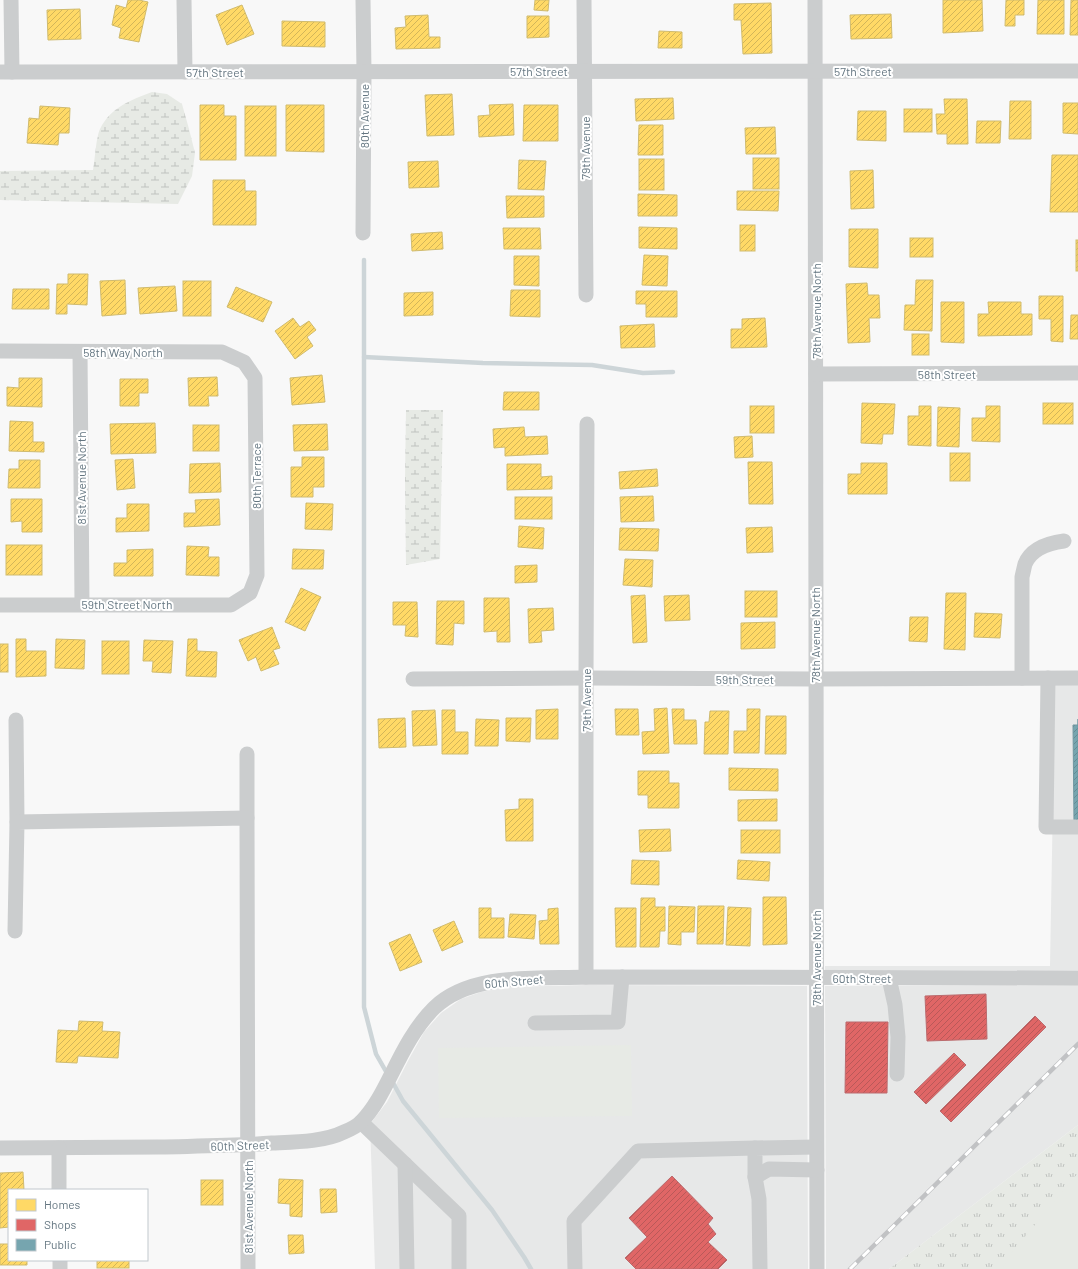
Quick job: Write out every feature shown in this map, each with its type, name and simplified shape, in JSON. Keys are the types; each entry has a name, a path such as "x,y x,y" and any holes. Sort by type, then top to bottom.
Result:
{"street":[{"path":"6,72 11,0"},
{"path":"184,0 185,72"},
{"name":"80th Avenue","path":"363,0 363,233"},
{"name":"79th Avenue","path":"584,0 586,295"},
{"name":"78th Avenue North","path":"815,0 817,1269"},
{"name":"57th Street","path":"6,72 1078,71"},
{"name":"58th Way North","path":"0,351 222,352 244,362"},
{"name":"81st Avenue North","path":"80,352 82,604"},
{"name":"80th Terrace","path":"244,362 255,378 257,575 250,593"},
{"name":"58th Street","path":"816,374 1078,373"},
{"name":"79th Avenue","path":"586,978 587,424"},
{"path":"1022,678 1022,577 1025,563 1035,551 1050,543 1064,542"},
{"name":"59th Street North","path":"0,605 230,605 250,593"},
{"path":"1048,678 1046,827 1078,827"},
{"name":"59th Street","path":"413,679 1078,678"},
{"path":"16,720 16,931"},
{"name":"81st Avenue North","path":"248,754 248,1269"},
{"path":"17,822 247,818"},
{"name":"60th Street","path":"0,1148 248,1145 316,1140 342,1133 361,1122 382,1092 417,1028 435,1007 457,992 479,984 505,980 586,978 1078,978"},
{"path":"535,1023 618,1022 622,978"},
{"path":"889,978 895,1005 898,1037 897,1074"},
{"path":"361,1122 459,1216 459,1269"},
{"path":"575,1269 574,1221 638,1151 816,1147"},
{"path":"59,1148 60,1189"},
{"path":"755,1148 755,1177 759,1199 760,1269"},
{"path":"405,1164 407,1269"},
{"path":"755,1177 769,1169 817,1170"}],"shaded area":[{"path":"1055,685 1078,685 1078,970 825,970 825,966 1050,966"},
{"path":"586,985 807,986 808,1269 375,1269 370,1124 387,1102 424,1032 441,1013 461,999 481,992 506,987"},
{"path":"1078,985 1078,1125 889,1269 826,1269 825,986"}],"green space":[{"path":"152,92 167,94 182,104 195,153 192,176 178,204 0,200 0,171 93,170 98,137 100,129 105,121 122,105"},
{"path":"406,410 443,410 440,559 406,565 405,480"},
{"path":"631,1045 632,1116 439,1118 438,1048"},
{"path":"1078,1125 1078,1269 889,1269"},
{"path":"1078,1173 1078,1269 1003,1269 1008,1257"}],"building: Homes":[{"path":"128,0 148,2 139,42 119,38 121,28 112,25 116,5 126,8"},
{"path":"535,0 549,0 548,11 534,10"},
{"path":"943,0 982,0 983,31 943,33"},
{"path":"1006,0 1024,0 1024,15 1015,15 1015,26 1005,26"},
{"path":"1038,0 1064,0 1064,34 1037,34"},
{"path":"1071,0 1078,0 1078,35 1070,35"},
{"path":"771,3 772,53 743,54 741,20 734,20 734,4"},
{"path":"242,5 254,34 227,45 216,15"},
{"path":"80,9 81,39 48,40 47,10"},
{"path":"891,14 892,38 851,39 850,15"},
{"path":"428,15 429,37 440,37 440,48 396,49 395,28 406,27 405,16"},
{"path":"527,16 549,16 549,37 527,38"},
{"path":"282,21 325,22 325,47 282,46"},
{"path":"659,31 682,32 682,48 658,48"},
{"path":"452,94 454,135 427,136 425,95"},
{"path":"673,98 674,119 636,121 635,99"},
{"path":"944,99 967,99 968,144 947,144 947,134 937,134 936,114 945,114"},
{"path":"1010,101 1031,101 1031,139 1009,139"},
{"path":"1063,103 1078,103 1078,134 1063,133"},
{"path":"513,104 514,135 479,137 478,116 490,115 489,105"},
{"path":"200,105 224,105 224,116 236,116 236,160 200,160"},
{"path":"286,105 324,105 324,152 286,151"},
{"path":"524,105 558,105 558,141 523,141"},
{"path":"40,106 70,108 69,133 59,133 58,145 27,143 29,118 39,119"},
{"path":"245,106 276,106 276,156 245,156"},
{"path":"904,109 932,109 932,132 904,132"},
{"path":"858,111 886,111 886,141 857,140"},
{"path":"977,121 1001,121 1000,143 976,143"},
{"path":"639,125 663,125 663,155 638,155"},
{"path":"775,127 776,154 746,154 745,128"},
{"path":"1052,155 1078,155 1078,212 1050,212"},
{"path":"753,158 779,158 779,189 753,189"},
{"path":"639,159 664,159 664,190 639,190"},
{"path":"519,160 546,161 544,190 518,189"},
{"path":"438,161 439,187 409,188 408,162"},
{"path":"873,170 874,208 851,209 850,171"},
{"path":"213,180 245,180 245,191 256,191 256,225 213,225"},
{"path":"737,191 779,191 778,211 737,210"},
{"path":"638,194 677,195 677,216 638,216"},
{"path":"506,196 544,196 544,217 507,218"},
{"path":"740,225 755,225 755,251 740,251"},
{"path":"639,227 677,228 677,249 639,248"},
{"path":"503,228 540,228 541,249 504,249"},
{"path":"849,229 878,229 878,268 849,267"},
{"path":"442,232 443,249 412,251 411,234"},
{"path":"910,238 933,238 933,257 910,257"},
{"path":"1076,240 1078,240 1078,271 1076,271"},
{"path":"644,255 668,256 667,286 642,285"},
{"path":"514,256 539,256 539,286 514,285"},
{"path":"68,274 88,274 87,305 67,304 67,314 56,314 57,284 68,284"},
{"path":"125,280 126,314 102,316 100,281"},
{"path":"916,280 933,280 932,331 904,330 905,305 915,305"},
{"path":"183,281 211,281 211,316 183,316"},
{"path":"867,283 868,295 879,295 880,318 869,318 870,342 848,343 846,284"},
{"path":"175,286 177,311 140,314 138,288"},
{"path":"236,287 272,302 263,322 227,307"},
{"path":"13,289 49,289 49,309 12,309"},
{"path":"511,290 540,290 540,317 510,316"},
{"path":"636,291 677,291 677,317 646,317 646,304 636,304"},
{"path":"433,292 433,315 404,316 404,293"},
{"path":"1039,296 1063,296 1063,342 1051,341 1051,319 1039,319"},
{"path":"941,302 964,302 964,343 941,342"},
{"path":"988,302 1021,302 1021,314 1032,314 1032,335 978,336 978,314 989,314"},
{"path":"1071,315 1078,315 1078,339 1070,339"},
{"path":"293,318 300,327 309,321 316,330 307,337 313,346 295,359 275,331"},
{"path":"765,318 767,347 731,348 731,329 742,329 742,319"},
{"path":"654,324 655,347 621,348 620,326"},
{"path":"912,334 929,334 929,355 912,355"},
{"path":"322,375 325,402 292,405 290,378"},
{"path":"217,377 218,396 208,396 209,406 189,406 188,378"},
{"path":"19,378 42,378 42,407 7,406 7,387 19,388"},
{"path":"120,379 148,379 148,393 139,393 139,406 120,406"},
{"path":"504,392 539,392 539,410 503,410"},
{"path":"862,403 895,404 893,434 883,434 882,444 861,443"},
{"path":"1043,403 1073,403 1073,424 1043,424"},
{"path":"750,406 774,406 774,433 750,433"},
{"path":"919,406 931,406 931,446 908,445 908,416 919,416"},
{"path":"986,406 1000,406 1000,442 972,441 972,418 986,418"},
{"path":"938,407 960,408 959,447 937,446"},
{"path":"10,421 33,422 33,442 44,442 44,452 9,451"},
{"path":"155,423 156,453 111,454 110,424"},
{"path":"327,424 328,450 294,451 293,425"},
{"path":"193,425 219,425 219,451 193,451"},
{"path":"524,427 525,437 547,436 548,454 505,456 505,447 494,448 493,429"},
{"path":"752,436 753,457 735,458 734,437"},
{"path":"950,453 970,453 970,481 950,481"},
{"path":"302,457 324,457 324,487 313,487 313,497 291,497 291,467 302,467"},
{"path":"133,459 135,488 117,490 115,460"},
{"path":"19,460 40,460 40,488 8,488 9,469 19,469"},
{"path":"748,462 772,462 773,504 749,504"},
{"path":"220,463 221,492 189,493 190,464"},
{"path":"861,463 887,463 887,494 848,494 848,474 861,474"},
{"path":"507,464 541,464 541,477 552,476 552,489 507,490"},
{"path":"657,469 658,486 620,489 619,472"},
{"path":"653,496 654,521 621,522 620,497"},
{"path":"515,497 552,497 552,519 515,519"},
{"path":"11,499 42,499 42,532 22,532 22,521 11,522"},
{"path":"219,499 220,525 184,527 184,513 196,513 195,500"},
{"path":"306,503 333,504 332,530 305,529"},
{"path":"127,504 149,504 149,531 116,532 116,518 127,518"},
{"path":"519,526 544,528 543,549 518,547"},
{"path":"772,527 773,552 747,553 746,528"},
{"path":"620,528 659,529 658,551 619,550"},
{"path":"6,545 42,545 42,575 6,575"},
{"path":"187,546 209,547 208,557 219,557 219,576 186,575"},
{"path":"153,549 153,576 114,576 114,563 127,563 127,550"},
{"path":"293,549 324,550 323,569 292,569"},
{"path":"625,559 653,560 652,587 623,585"},
{"path":"537,565 537,582 515,583 515,566"},
{"path":"301,588 321,597 305,631 285,622"},
{"path":"745,591 777,591 777,617 745,617"},
{"path":"946,593 966,593 965,650 944,649"},
{"path":"645,595 647,642 633,643 631,596"},
{"path":"689,595 690,620 665,621 664,596"},
{"path":"484,598 509,598 510,642 497,642 497,631 484,632"},
{"path":"437,601 464,601 464,624 454,623 453,645 436,644"},
{"path":"393,602 417,602 418,637 405,636 406,625 393,625"},
{"path":"553,608 554,630 541,631 542,642 529,643 528,609"},
{"path":"975,613 1002,614 1000,638 974,637"},
{"path":"910,617 928,617 927,642 909,641"},
{"path":"775,622 775,648 741,649 741,623"},
{"path":"272,627 280,648 273,650 279,664 261,671 256,657 248,661 239,640"},
{"path":"16,639 26,639 26,651 46,651 46,676 16,677"},
{"path":"56,639 85,640 84,669 55,668"},
{"path":"188,639 197,639 197,651 217,652 216,677 186,676"},
{"path":"144,640 173,641 171,673 152,672 153,661 143,661"},
{"path":"102,641 129,641 129,674 102,674"},
{"path":"0,644 8,644 8,672 0,672"},
{"path":"667,708 669,753 643,754 642,732 655,731 654,709"},
{"path":"558,709 558,739 536,739 536,710"},
{"path":"615,709 638,709 639,735 616,735"},
{"path":"672,709 684,709 684,720 696,720 697,744 674,744"},
{"path":"747,709 760,709 759,753 734,753 734,731 747,731"},
{"path":"435,710 437,745 413,746 412,711"},
{"path":"442,710 455,710 455,732 468,732 468,754 442,754"},
{"path":"710,711 729,711 728,754 704,754 705,722 709,722"},
{"path":"766,716 786,716 786,754 765,754"},
{"path":"405,718 406,747 379,748 378,719"},
{"path":"506,718 531,718 530,742 506,741"},
{"path":"476,719 499,720 498,746 475,746"},
{"path":"729,768 778,769 778,791 729,790"},
{"path":"638,771 669,771 669,783 679,783 679,808 648,808 648,795 638,795"},
{"path":"519,799 533,799 533,841 506,841 505,810 519,809"},
{"path":"777,799 777,821 738,821 738,800"},
{"path":"670,829 671,851 640,852 639,830"},
{"path":"741,830 780,830 780,853 741,853"},
{"path":"632,860 659,861 659,885 631,884"},
{"path":"738,860 770,862 769,881 737,879"},
{"path":"763,897 786,897 787,944 763,945"},
{"path":"641,898 655,898 655,907 665,907 665,931 660,931 659,947 640,947"},
{"path":"669,906 695,907 694,932 681,932 681,945 668,944"},
{"path":"698,906 724,906 723,944 697,944"},
{"path":"728,907 751,908 750,946 726,945"},
{"path":"479,908 491,908 491,918 504,918 504,938 479,938"},
{"path":"558,908 559,944 540,944 539,921 548,920 548,909"},
{"path":"615,908 636,908 636,947 616,947"},
{"path":"510,914 536,915 534,939 508,937"},
{"path":"454,921 463,942 442,951 433,930"},
{"path":"410,934 422,962 400,971 389,943"},
{"path":"79,1021 103,1022 102,1031 120,1032 118,1058 78,1056 77,1063 56,1062 58,1030 78,1031"},
{"path":"23,1172 24,1189 8,1189 8,1227 0,1228 0,1173"},
{"path":"279,1179 303,1180 302,1217 290,1216 290,1204 278,1203"},
{"path":"201,1180 223,1180 223,1205 201,1205"},
{"path":"320,1189 336,1189 337,1212 321,1213"},
{"path":"288,1235 303,1235 304,1253 289,1254"},
{"path":"0,1244 8,1244 8,1261 27,1261 27,1265 0,1265"},
{"path":"97,1261 129,1261 129,1268 97,1268"}],"building: Shops":[{"path":"986,994 987,1039 927,1041 925,996"},
{"path":"1035,1016 1046,1027 951,1122 940,1111"},
{"path":"846,1022 888,1022 887,1093 845,1093"},
{"path":"954,1053 966,1065 926,1104 914,1092"},
{"path":"672,1176 713,1218 708,1224 716,1234 708,1242 727,1260 718,1269 636,1269 625,1258 647,1237 629,1218"}],"building: Public":[{"path":"1073,725 1078,725 1078,823 1074,823"}],"waterway":[{"path":"364,260 364,1007 376,1054 388,1075"},
{"path":"364,357 483,363 592,365 643,373 673,372"},
{"path":"392,1081 403,1101 492,1210 531,1269"}],"railway":[{"path":"850,1269 1078,1044"}]}
